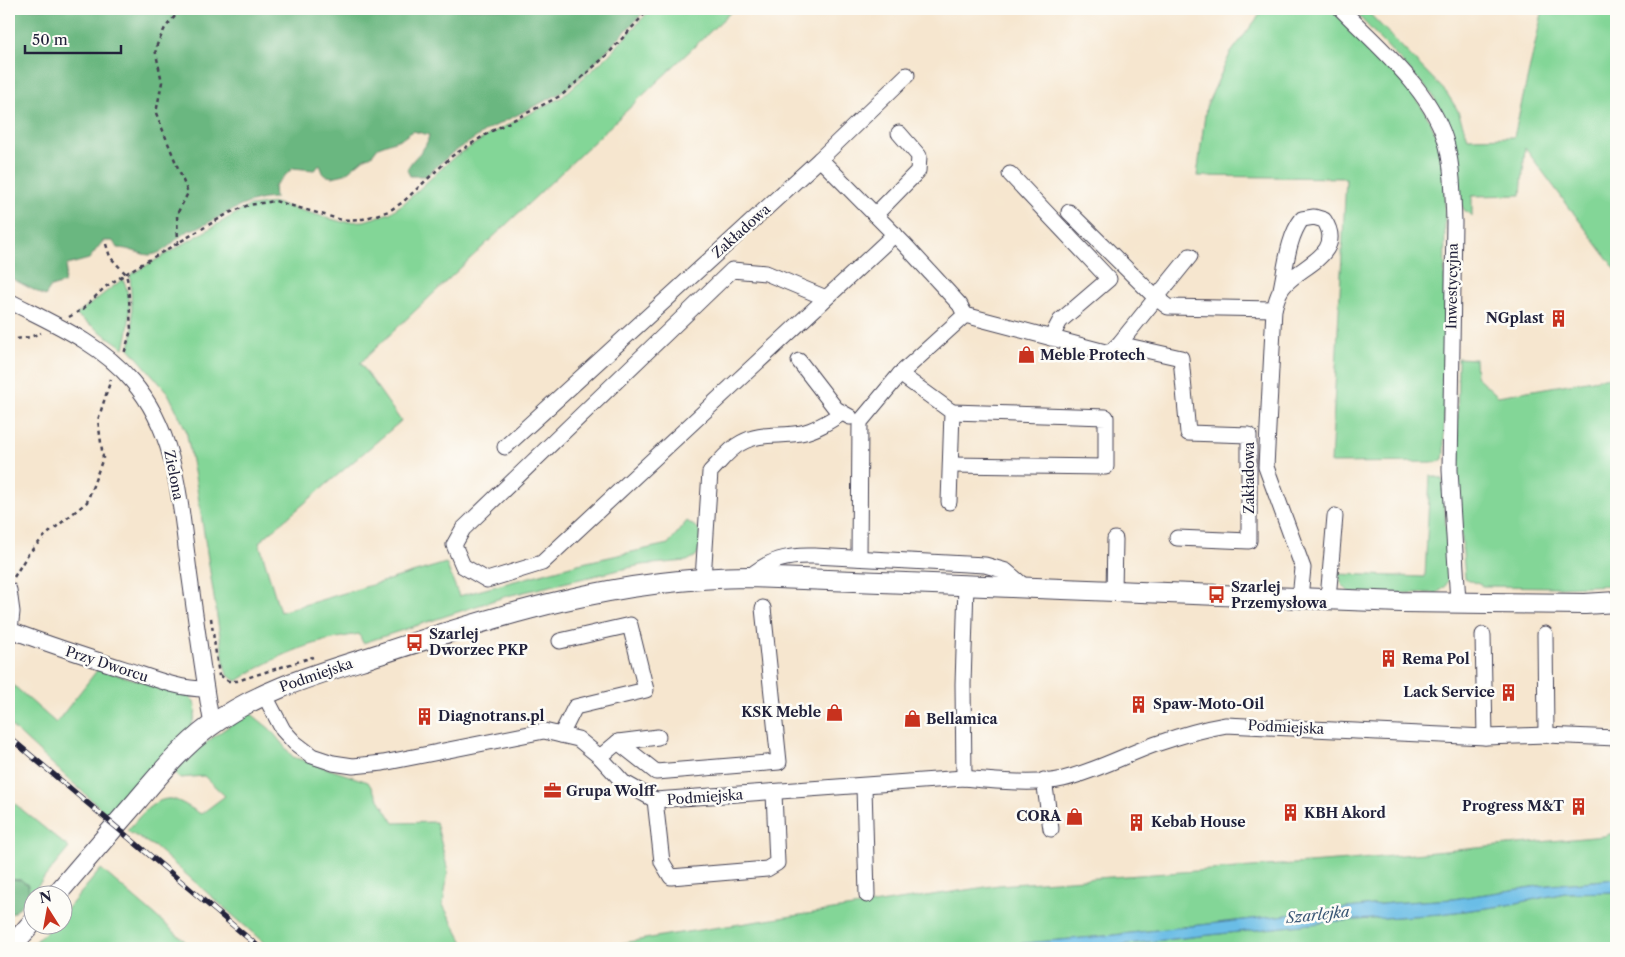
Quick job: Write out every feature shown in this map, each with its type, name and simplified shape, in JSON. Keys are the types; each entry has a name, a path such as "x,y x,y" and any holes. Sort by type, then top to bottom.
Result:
{"main road":[{"name":"Podmiejska","path":"67,884 169,764 212,725 237,708 264,694 294,682 508,613 614,589 703,579 748,578 1328,599 1585,604 1616,602"},
{"path":"10,948 22,934"}],"street":[{"name":"Inwestycyjna","path":"1341,9 1422,93 1434,114 1447,145 1453,186 1454,222 1450,470 1458,602"},
{"name":"Zakładowa","path":"505,447 820,159 907,75"},
{"path":"875,215 918,171 919,156 899,133"},
{"path":"820,159 895,234 960,305 965,314 900,374 860,422 859,558"},
{"path":"1010,174 1109,280 1060,321 1052,338"},
{"path":"1069,212 1156,298 1168,306 1274,309"},
{"path":"1281,289 1325,251 1330,240 1329,227 1324,220 1314,217 1302,219 1297,225 1274,309 1266,467 1302,568 1300,598"},
{"path":"826,298 766,273 732,270 463,529 454,545 464,566 487,580 542,563 895,234"},
{"path":"1119,344 1190,256"},
{"name":"Zielona","path":"9,302 63,319 96,349 124,360 151,406 172,454 205,688 212,725"},
{"name":"Zakładowa","path":"965,314 1109,353 1119,344 1181,358 1188,433 1249,435 1248,541 1177,538"},
{"path":"799,361 836,409 860,422"},
{"path":"900,374 952,412 1106,417 1106,467 951,465"},
{"path":"950,502 952,412"},
{"path":"703,579 710,472 739,443 765,435 801,433 826,423 842,413"},
{"path":"1328,599 1335,516"},
{"path":"1114,591 1115,540"},
{"path":"748,578 770,562 792,556 859,558 985,565 1006,571 1025,587"},
{"path":"964,778 963,684 966,585"},
{"name":"Przy Dworcu","path":"10,586 12,612 10,630 63,650 168,683 194,689 205,688"},
{"path":"618,742 656,772 779,762 763,608"},
{"path":"560,642 630,625 646,690 575,707 561,735"},
{"path":"1545,634 1546,735"},
{"path":"1483,635 1485,737"},
{"name":"Podmiejska","path":"264,694 283,730 312,756 333,763 353,766 383,763 544,730 578,739 600,757 623,782 655,800 864,787 964,778 1000,781 1061,780 1094,770 1155,744 1203,729 1226,725 1485,737 1546,735 1616,738"},
{"path":"600,757 618,742 658,737"},
{"path":"1044,780 1051,828"},
{"path":"864,787 867,895"},
{"path":"655,800 662,862 671,876 767,869 777,863 774,793"}],"path":[{"path":"178,244 177,214 188,193 156,113 162,82 155,49 165,28 181,9"},
{"path":"9,340 30,338 63,319 88,304 105,288 126,274 229,213 263,202 290,204 315,214 342,220 363,219 389,211 403,202 452,156 490,132 562,95 608,54 649,9"},
{"path":"10,586 28,554 45,536 87,502 103,458 98,420 110,380 124,360 131,330 131,302 126,274 116,266 106,244"},
{"path":"63,319 77,321"},
{"path":"119,348 124,360"},
{"path":"209,612 220,675"}],"green space":[{"path":"9,9 647,9 582,76 561,93 489,129 451,154 426,176 410,176 407,170 425,146 429,135 413,131 403,138 378,147 372,155 363,159 345,174 332,177 324,175 320,165 314,170 293,168 274,186 275,198 255,201 238,207 186,232 165,249 155,254 147,255 117,248 113,241 103,241 89,259 67,265 64,283 51,287 45,296 9,277"},
{"path":"651,9 734,9 360,363 401,421 259,542 280,612 446,563 459,596 578,564 668,544 687,521 700,530 702,545 696,556 687,561 641,565 507,596 363,643 359,634 325,641 281,656 237,681 227,675 186,430 168,393 129,348 133,331 130,275 249,206 275,203 342,222 364,221 390,213 404,203 453,158 490,134 562,97 609,55"},
{"path":"1264,9 1331,9 1378,54 1407,87 1431,123 1439,143 1445,177 1444,453 1443,459 1438,462 1331,463 1346,178 1197,176 1206,107 1230,54"},
{"path":"1352,9 1365,9 1446,92 1457,109 1468,138 1514,137 1543,9 1616,9 1616,270 1525,148 1521,195 1472,196 1472,216 1464,210 1460,201 1458,163 1450,130 1432,94"},
{"path":"123,279 130,313 124,348 76,315"},
{"path":"1458,358 1475,359 1476,376 1498,396 1616,376 1616,585 1560,587 1483,586 1465,578 1457,480"},
{"path":"1430,475 1443,479 1449,578 1445,587 1437,593 1350,593 1342,585 1338,574 1425,577"},
{"path":"98,669 188,695 195,704 196,709 192,724 186,734 110,817 9,724 9,685 12,684 56,723"},
{"path":"249,712 270,729 293,757 368,782 394,823 436,822 448,871 443,905 466,948 270,948 155,847 127,831 141,815 158,801 172,799 183,803 201,814 225,796 204,776 180,778 175,773 200,747"},
{"path":"9,799 69,848 39,884 27,884 21,880 9,879"},
{"path":"1616,832 1616,879 1539,886 1453,899 1391,903 1105,936 968,948 612,948 623,943 667,935 999,885 1350,860 1604,836"},
{"path":"101,869 193,948 28,948 44,934 72,934 72,903"},
{"path":"9,879 21,880 27,884 22,884 22,904 9,915"},
{"path":"1616,892 1616,948 1091,948 1329,922 1440,914 1502,906 1565,893"}],"water":[{"name":"Szarlejka","path":"1616,879 1616,892 1565,893 1502,906 1440,914 1329,922 1091,948 968,948 1105,936 1391,903 1453,899 1539,886"}],"railway":[{"path":"9,737 260,948"}],"place":[{"name":"NGplast","path":"1558,318"},
{"name":"Meble Protech","path":"1026,355"},
{"name":"Szarlej Przemysłowa","path":"1217,595"},
{"name":"Szarlej Dworzec PKP","path":"415,642"},
{"name":"Rema Pol","path":"1388,659"},
{"name":"Lack Service","path":"1509,692"},
{"name":"Spaw-Moto-Oil","path":"1139,704"},
{"name":"KSK Meble","path":"835,712"},
{"name":"Diagnotrans.pl","path":"424,716"},
{"name":"Bellamica","path":"912,719"},
{"name":"Grupa Wolff","path":"552,791"},
{"name":"Progress M&T","path":"1578,806"},
{"name":"KBH Akord","path":"1290,813"},
{"name":"CORA","path":"1075,816"},
{"name":"Kebab House","path":"1137,822"}]}
